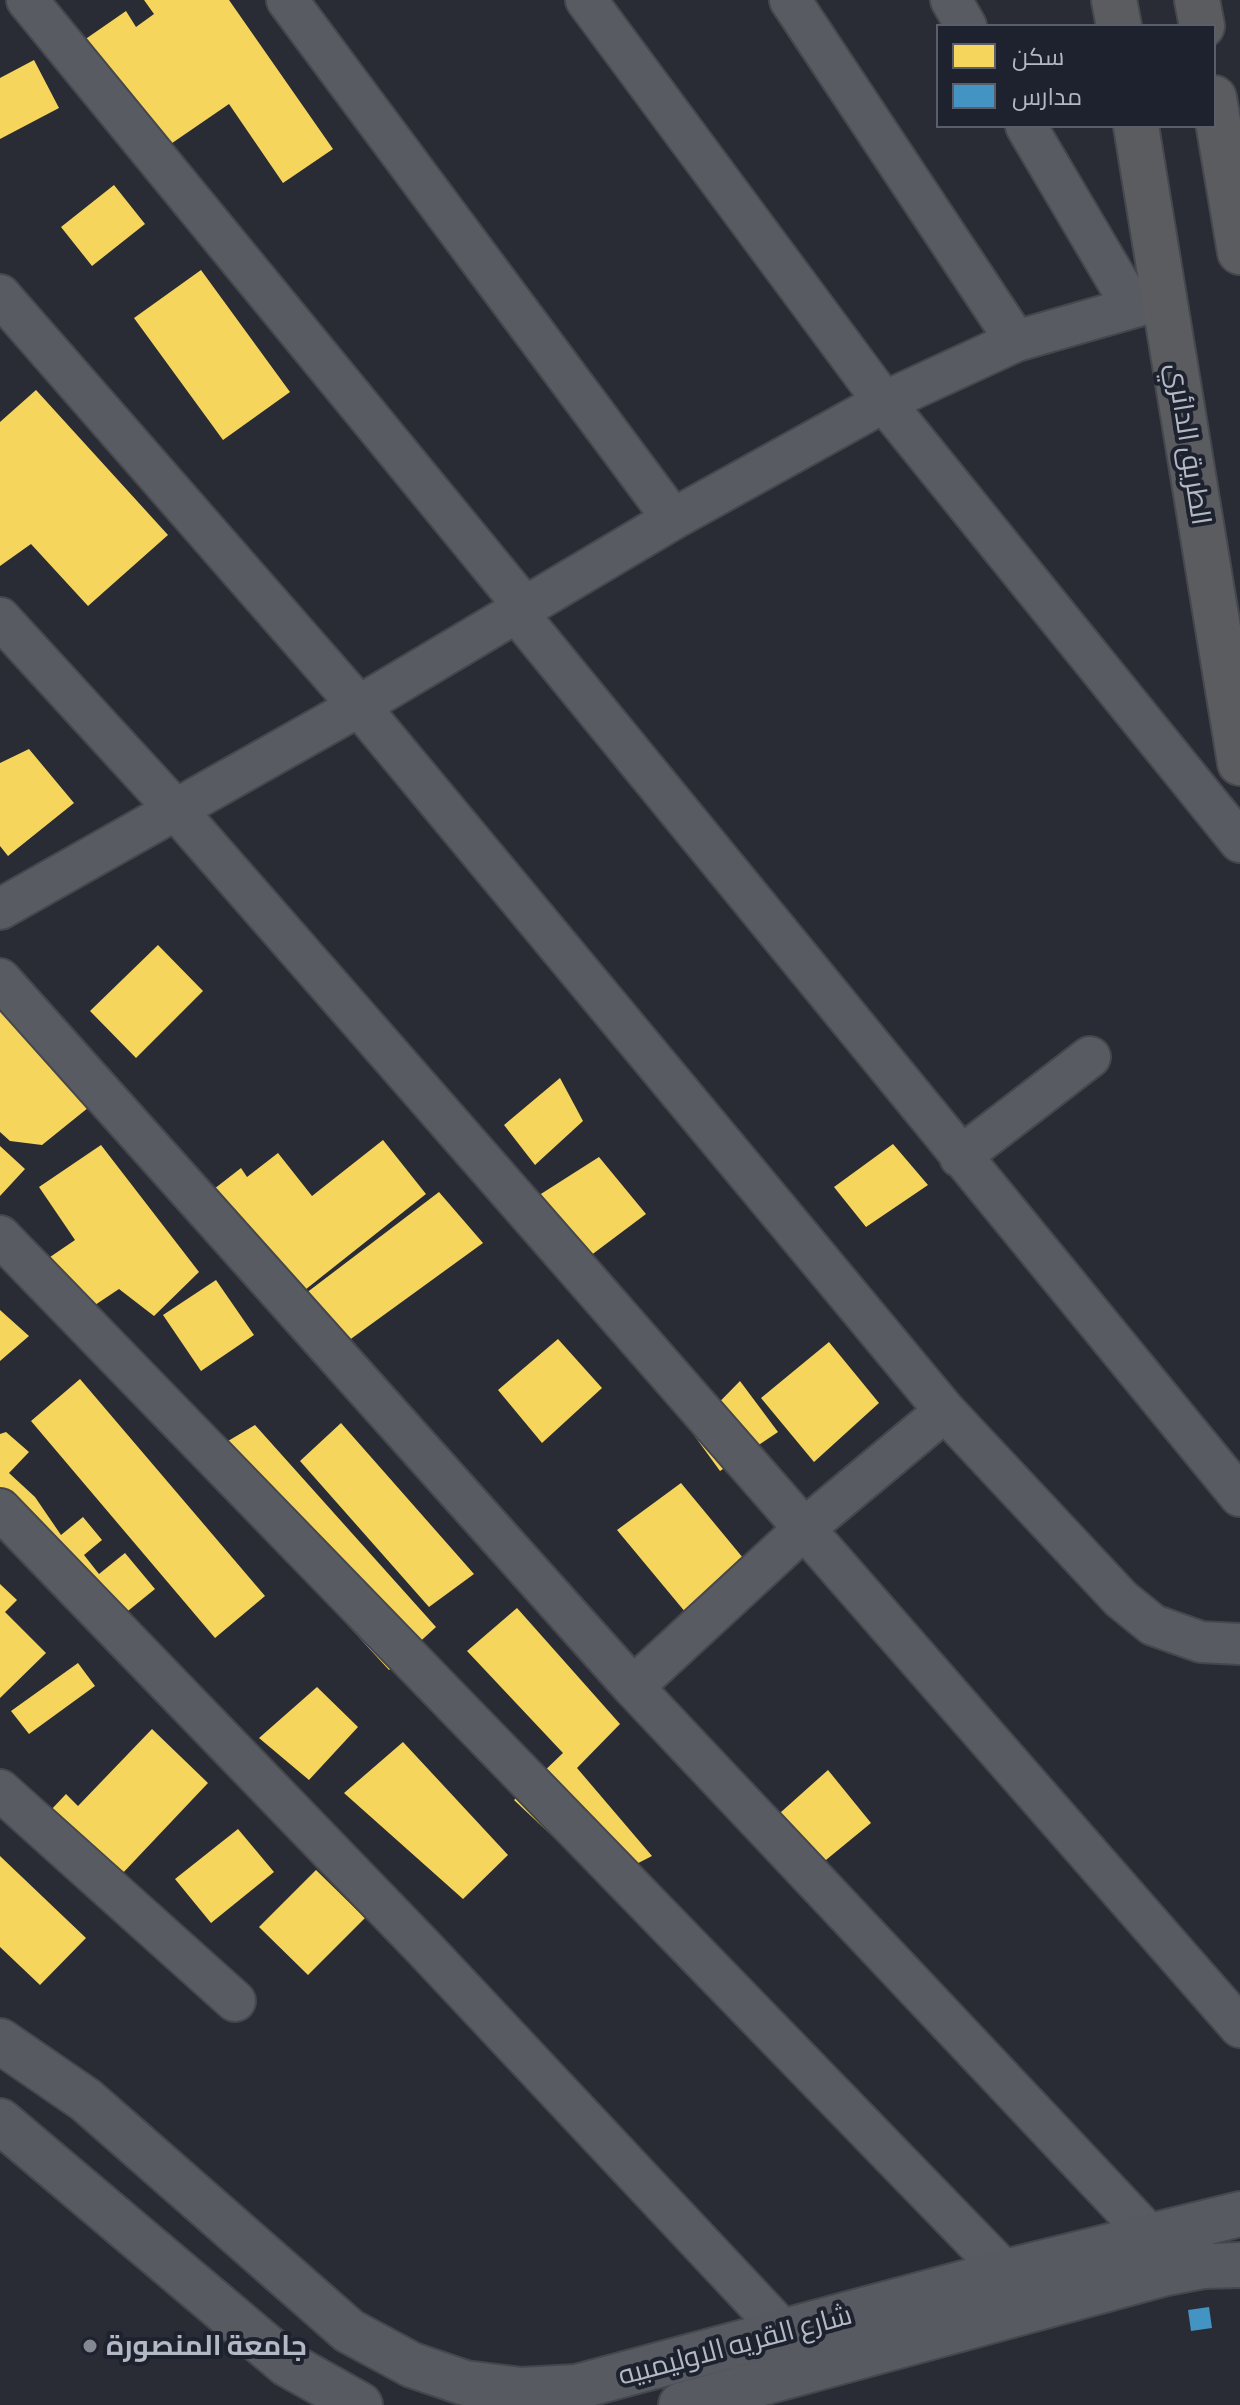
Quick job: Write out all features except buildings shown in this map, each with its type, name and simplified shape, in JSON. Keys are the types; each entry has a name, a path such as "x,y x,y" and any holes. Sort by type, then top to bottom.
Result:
{"highway":[{"path":"1114,0 1119,24"},
{"path":"1197,0 1202,24"},
{"path":"1216,110 1240,252"},
{"name":"الطريق الدائري","path":"1136,128 1149,302 1240,763"}],"main road":[{"name":"شارع القريه الاوليمبيه","path":"0,2041 86,2100 349,2331 412,2365 465,2383 521,2390 577,2387 1005,2272 1240,2214"},
{"path":"0,2121 246,2331 318,2384 360,2405"},
{"name":"شارع القريه الاوليمبيه","path":"681,2405 1162,2274 1204,2266 1240,2265"},
{"path":"318,2384 349,2331"}],"street":[{"path":"27,0 960,1157 1240,1496"},
{"path":"287,0 673,519"},
{"path":"586,0 884,402 1240,842"},
{"path":"790,0 1016,341"},
{"path":"951,0 965,24"},
{"path":"0,909 359,706 673,519 884,402 1016,341 1149,302 1027,128"},
{"path":"0,295 359,706 945,1411 1121,1599 1153,1625 1201,1642 1240,1644"},
{"path":"0,618 176,810 1240,2027"},
{"path":"0,979 633,1687 1150,2236"},
{"path":"960,1157 1090,1057"},
{"path":"0,1236 1005,2272"},
{"path":"633,1687 805,1528 945,1411"},
{"path":"0,1509 423,1947 784,2332"},
{"path":"0,1790 235,2001"}],"place":[{"name":"جامعة المنصورة","path":"90,2346"}]}
